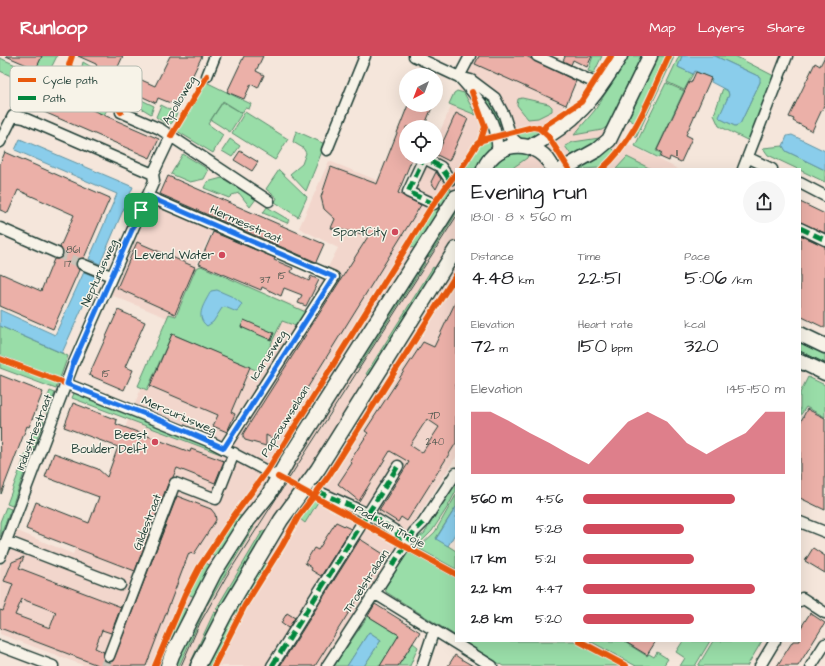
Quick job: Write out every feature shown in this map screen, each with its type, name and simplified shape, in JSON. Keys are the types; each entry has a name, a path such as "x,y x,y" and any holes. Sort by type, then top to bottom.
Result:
{"street":[{"name":"Apolloweg","path":"207,76 216,56"},
{"path":"327,150 365,56"},
{"path":"414,56 459,77 471,80 496,98 511,136 525,146 543,154 552,168"},
{"path":"459,77 470,56"},
{"path":"537,56 602,86"},
{"path":"485,168 497,152 508,147 525,146 567,124 581,112 602,86 620,56"},
{"path":"565,168 597,150 609,140 650,56"},
{"path":"744,168 749,158 787,56"},
{"path":"459,77 483,104 490,118 496,136 497,152"},
{"path":"120,112 160,129 269,201"},
{"path":"0,142 13,116 24,118 153,174"},
{"name":"Apolloweg","path":"153,174 171,136"},
{"path":"434,204 408,192 424,158 441,167 450,180"},
{"path":"749,158 770,168"},
{"name":"Neptunusweg","path":"67,384 154,181 153,174"},
{"path":"801,184 825,196"},
{"name":"Hermesstraat","path":"147,196 334,277"},
{"name":"Papsouwselaan","path":"168,666 172,655 214,573 245,524 269,494 278,477 455,198"},
{"path":"0,228 57,253"},
{"path":"801,228 825,240"},
{"path":"198,666 225,614 281,520 318,469 455,251"},
{"path":"82,264 112,276"},
{"name":"Icarusweg","path":"224,448 334,277"},
{"path":"801,334 825,346"},
{"path":"801,361 825,373"},
{"name":"Mercuriusweg","path":"67,384 163,421 224,448 278,477"},
{"name":"Industriestraat","path":"0,557 67,384"},
{"name":"Gildestraat","path":"109,656 175,483 216,499 234,453"},
{"path":"272,666 398,466"},
{"name":"Troelstralaan","path":"327,666 414,532 423,524 455,475"},
{"path":"317,491 368,514 397,532 398,538 405,546"},
{"path":"801,522 825,532"},
{"path":"6,541 120,585"},
{"path":"374,593 492,666"},
{"path":"801,600 802,598 825,612"},
{"path":"422,666 434,630"},
{"path":"760,666 774,642"},
{"path":"811,666 825,644"},
{"path":"0,646 53,666"}],"shaded area":[{"path":"474,56 505,56 572,88 562,111 676,168 455,168 455,459 322,666 85,666 0,634 0,568 15,530 73,554 86,520 89,521 130,415 170,319 111,295 152,204 213,229 196,265 306,310 338,248 299,228 329,161 404,191 423,164 443,164 443,125"}],"green space":[{"path":"42,56 57,56 52,66 37,66"},
{"path":"593,56 602,56 594,73 588,71"},
{"path":"629,56 647,56 608,126 602,130 574,135 595,110"},
{"path":"658,56 666,56 635,123 627,118"},
{"path":"671,56 674,57 636,138 636,131"},
{"path":"679,56 682,56 678,67 693,74 684,90 667,82"},
{"path":"715,56 735,56 774,76 749,141 719,126 714,115 723,88 728,91 729,95 720,116 721,119 735,126 740,124 760,82 758,76"},
{"path":"0,58 18,66 10,66 10,76 0,71"},
{"path":"83,62 90,66 82,66"},
{"path":"466,81 491,100 503,123 496,125"},
{"path":"206,82 251,104 249,109 245,108 242,113 223,101 208,124 223,135 213,153 177,131"},
{"path":"666,83 684,91 656,151 661,153 659,158 635,146"},
{"path":"457,91 464,93 476,115 449,104 454,93"},
{"path":"522,98 549,104 552,107 552,111 538,118 528,119 517,105 518,99"},
{"path":"142,100 154,106 151,114 142,108"},
{"path":"223,102 242,113 230,132 211,120"},
{"path":"161,105 177,113 172,123 168,125 156,117"},
{"path":"97,112 106,112 104,115"},
{"path":"245,112 288,139 275,160 232,133"},
{"path":"532,130 542,133 524,142 515,134"},
{"path":"296,131 325,144 306,191 290,174 302,164 306,153 303,148 293,142"},
{"path":"606,137 574,159 565,146 573,142"},
{"path":"230,139 240,146 232,157 222,151"},
{"path":"494,139 495,144 482,168 465,168 476,150 483,143"},
{"path":"609,145 616,152 600,168 580,168 578,165"},
{"path":"783,146 786,151 825,170 825,182 801,171 801,168 795,168 768,155 763,148"},
{"path":"515,152 528,155 527,158 512,168 492,168 500,158"},
{"path":"183,154 206,168 208,171 204,179 190,182 171,174"},
{"path":"627,157 649,168 617,168"},
{"path":"279,170 307,197 298,217 275,202 277,198 266,189"},
{"path":"222,178 256,199 250,207 239,193 232,195 229,198 204,188 207,182"},
{"path":"450,188 454,194 418,251 410,246 435,206"},
{"path":"455,203 455,216 429,257 422,253"},
{"path":"267,207 289,220 287,223 263,213"},
{"path":"418,258 425,263 358,368 358,361"},
{"path":"201,266 308,313 299,327 282,321 258,371 172,334 147,390 138,386 169,314 176,316 196,268"},
{"path":"433,267 440,271 371,377 366,374"},
{"path":"0,326 68,356 60,378 0,355"},
{"path":"801,338 825,350 825,371 801,359"},
{"path":"0,362 58,383 56,389 0,368"},
{"path":"808,377 825,385 825,417 806,407 801,414 801,391"},
{"path":"50,391 55,393 47,413 42,411"},
{"path":"75,391 224,452 223,455 72,398"},
{"path":"39,419 44,421 26,468 21,467"},
{"path":"20,469 25,471 12,506 7,504"},
{"path":"455,484 455,493 432,531 416,547 413,545 418,537 424,534"},
{"path":"455,497 455,509 436,538 455,550 455,568 418,548 435,532"},
{"path":"314,500 318,502 305,523 300,519"},
{"path":"6,507 11,509 0,537 0,522"},
{"path":"238,514 242,517 216,558 212,555"},
{"path":"249,522 254,527 207,605 200,601"},
{"path":"263,530 271,534 224,612 216,609"},
{"path":"408,552 455,577 455,635 386,592 385,588"},
{"path":"206,563 211,566 195,593 197,598 188,594"},
{"path":"264,563 267,565 236,614 234,614 233,612"},
{"path":"199,604 206,607 179,666 175,666"},
{"path":"183,608 186,609 173,638 170,636"},
{"path":"214,612 222,615 196,666 189,666"},
{"path":"227,616 234,620 210,666 205,666"},
{"path":"368,616 399,635 380,666 364,666 381,640 369,632 347,666 334,666"},
{"path":"465,642 576,642 620,666 503,666"},
{"path":"592,642 625,642 647,656 649,654 654,657 657,652 668,659 663,666 636,666"},
{"path":"682,642 709,642 695,666 680,666 685,658 676,652"},
{"path":"712,642 761,642 747,666 698,666"},
{"path":"413,643 418,647 410,666 398,666"}],"water":[{"path":"682,56 715,56 760,77 760,82 740,124 735,126 719,117 729,95 728,91 711,82 712,79 695,71 693,74 678,67"},
{"path":"792,135 825,151 825,170 786,151 783,146 787,136"},
{"path":"20,139 133,187 100,264 89,259 117,194 15,150"},
{"path":"84,272 96,277 62,353 0,326 0,310 55,335"},
{"path":"217,290 233,297 242,304 237,312 225,307 222,308 213,322 207,326 201,318 202,309 211,291"},
{"path":"455,509 455,534 448,546 436,539"},
{"path":"369,632 381,640 364,666 347,666"}],"building":[{"path":"6,56 42,56 37,66 29,66"},
{"path":"78,56 123,56 118,66 97,66 96,64"},
{"path":"170,56 202,56 178,106 158,98 156,103 142,97 142,80 155,86"},
{"path":"244,56 263,56 256,71 264,75 258,88 251,84 244,99 227,92"},
{"path":"479,56 526,56 576,81 566,105 475,64"},
{"path":"564,56 592,56 587,67 573,60 571,65 563,61"},
{"path":"825,56 825,103 812,131 793,121 794,119 789,117 815,63 820,66"},
{"path":"696,72 711,78 686,135 692,138 681,162 670,157 669,161 660,157 662,153 657,150 689,82 691,83"},
{"path":"44,112 97,112 159,139 150,158"},
{"path":"405,112 430,112 427,120 402,120"},
{"path":"456,113 468,119 449,161 443,158 443,142"},
{"path":"399,128 399,164 410,164 398,193 421,205 275,440 266,435 266,446 245,440 243,434 369,235 331,228 335,219 324,209 321,197 331,167 377,184"},
{"path":"240,151 258,162 252,171 234,160"},
{"path":"5,152 110,198 84,258 76,261 76,265 79,270 53,329 0,306 0,273 41,291 54,259 58,259 63,256 63,252 60,247 74,215 18,190 8,213 0,210 0,164"},
{"path":"436,172 441,179 436,189 431,182"},
{"path":"168,176 324,244 316,262 160,194"},
{"path":"801,202 825,214 825,233 801,222"},
{"path":"213,232 275,258 274,260 293,268 291,272 309,281 311,276 319,280 306,306 298,303 302,295 284,288 281,296 262,287 261,290 199,264"},
{"path":"801,235 825,246 825,328 801,316"},
{"path":"137,242 195,267 175,314 117,288"},
{"path":"455,303 455,445 407,521 401,517 398,522 379,510 409,462 390,451 359,501 338,484 352,463 350,461 368,433 365,431 423,342 434,347","holes":["427,419 439,427 422,453 410,445"]},
{"path":"118,310 145,322 125,367 133,370 124,390 89,375"},
{"path":"244,320 274,333 271,340 241,327"},
{"path":"172,334 250,367 231,412 235,414 227,432 213,426 218,415 150,386"},
{"path":"0,375 43,392 29,427 27,426 1,494"},
{"path":"73,403 117,420 116,424 190,452 191,449 224,461 215,483 177,468 173,477 169,481 135,571 26,529 36,502 89,523 99,497 45,477 54,453 98,469 107,477 118,447 64,427"},
{"path":"807,409 825,418 825,510 801,498 801,421"},
{"path":"177,496 211,509 215,514 216,520 194,554 189,553 146,666 100,666 0,628 0,610 3,611 13,584 4,581 12,562 24,557 19,568 121,607 111,633 102,630 95,648 104,652 104,660 110,662 113,661","holes":["22,599 56,612 50,628 15,615"]},
{"path":"336,522 351,529 321,576 311,570 312,568 305,563 314,548 318,550"},
{"path":"360,539 385,555 315,666 280,666"},
{"path":"813,548 825,556 825,573 805,561"},
{"path":"375,604 420,632 398,666 380,666 399,635 368,616"},
{"path":"287,613 295,618 288,628 281,623"},
{"path":"810,613 825,623 798,666 777,666 792,642 801,642 801,627"},
{"path":"626,642 655,642 647,655"},
{"path":"455,655 461,659 473,666 448,666"}],"tunnel":[{"path":"57,253 82,264"},
{"path":"105,666 109,656"}],"tram line":[{"path":"181,666 200,623 226,577 455,219"},
{"path":"801,351 825,363"}],"marked path":[{"path":"434,204 408,192 424,158 441,167 450,180"},
{"path":"801,228 825,240"},
{"path":"272,666 398,466"},
{"path":"317,491 368,514 397,532 398,538 402,543"},
{"path":"392,566 414,532 423,523"}],"cycle path":[{"path":"70,66 72,56"},
{"path":"543,130 547,124 581,102 611,56"},
{"path":"603,168 614,157 633,131 669,56"},
{"path":"171,136 207,76"},
{"path":"472,92 485,127 480,142"},
{"path":"462,168 477,144 482,140 533,127 539,128 548,136 568,168"},
{"path":"155,666 185,595 199,568 233,517 267,471 430,209 455,174"},
{"path":"214,666 245,605 282,546 298,517 328,477 455,277"},
{"path":"0,359 67,384"},
{"name":"Pad van Troje","path":"278,477 455,573"},
{"path":"581,642 626,666"}],"place":[{"name":"SportCity","path":"395,232"},
{"name":"Levend Water","path":"222,255"},
{"name":"Beest Boulder Delft","path":"155,442"}],"route":[{"path":"147,196 334,277 224,448 163,421 67,384 73,364 141,210 147,196"}]}
